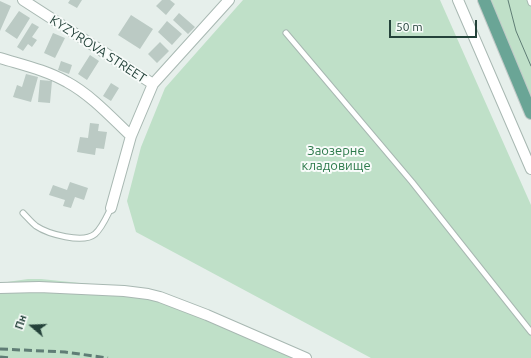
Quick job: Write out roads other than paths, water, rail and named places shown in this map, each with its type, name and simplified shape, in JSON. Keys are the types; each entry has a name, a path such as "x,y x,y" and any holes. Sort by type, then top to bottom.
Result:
{"main road":[{"path":"484,0 531,113"}],"street":[{"name":"KYZYROVA STREET","path":"23,0 153,84"},
{"path":"111,208 131,136 153,84 229,0"},
{"path":"458,0 531,169"},
{"path":"0,58 46,72 67,82 87,95 131,136"},
{"path":"0,288 39,287 124,291 148,294 207,315 306,358"}],"lane":[{"path":"286,33 412,182 531,332"},
{"path":"23,213 35,225 48,232 81,239 90,237 97,233 111,208"}],"tram line":[{"path":"508,0 516,31 531,66"}],"railway":[{"path":"0,349 65,352 108,358"},
{"path":"0,357 10,358"}],"park label":[{"name":"Заозерне кладовище","path":"336,158"}]}
